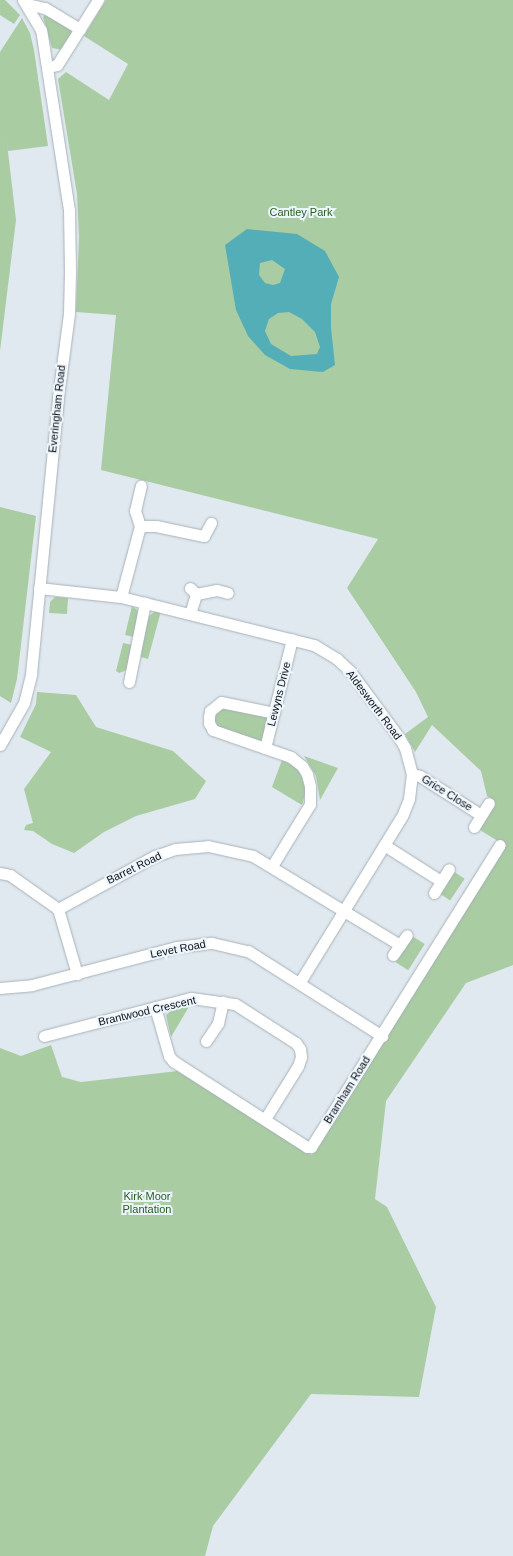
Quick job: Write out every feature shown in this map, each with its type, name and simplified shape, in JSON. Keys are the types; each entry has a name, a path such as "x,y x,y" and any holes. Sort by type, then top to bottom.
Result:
{"street":[{"path":"47,67 57,65 98,0"},
{"path":"25,2 45,8 80,29"},
{"name":"Everingham Road","path":"0,746 28,691 69,313 69,210 41,30 25,2"},
{"path":"121,597 140,526 135,511 141,486"},
{"path":"140,526 156,526 204,536 211,522"},
{"name":"Aldesworth Road","path":"39,588 121,597 292,639 327,652 350,671 398,736 405,748 412,774 409,799 384,845 300,982"},
{"path":"190,614 193,591 217,590 228,593"},
{"path":"129,682 145,603"},
{"name":"Lewyns Drive","path":"265,748 292,639"},
{"path":"272,866 310,804 311,796 302,766 291,757 213,730 208,717 210,711 221,702 274,713"},
{"name":"Grice Close","path":"412,774 420,776 481,815"},
{"name":"Grice Close","path":"474,827 489,802"},
{"path":"384,845 441,881"},
{"name":"Bramham Road","path":"155,1007 169,1056 173,1061 307,1147 311,1147 382,1036 500,845"},
{"name":"Barret Road","path":"58,909 132,866 175,849 218,847 254,856 400,945"},
{"path":"434,893 449,869"},
{"path":"0,873 10,875 58,909 77,974"},
{"path":"393,955 407,935"},
{"name":"Levet Road","path":"0,988 32,985 177,947 212,943 248,951 300,982 382,1036"},
{"name":"Brantwood Crescent","path":"44,1036 155,1007 197,998 235,1004 296,1043 300,1050 301,1057 298,1066 265,1119"},
{"path":"206,1041 218,1022 223,1002"}],"green space":[{"path":"0,0 5,0 20,15 14,24 0,15"},
{"path":"106,0 513,0 513,965 466,983 386,1101 375,1199 387,1207 436,1307 419,1397 311,1394 213,1526 205,1556 0,1556 0,1048 21,1056 51,1045 62,1077 81,1082 178,1071 312,1155 506,846 480,830 495,801 487,796 481,771 432,725 415,752 405,734 428,717 416,692 347,588 378,539 101,470 116,315 76,312 79,237 77,194 58,79 66,72 109,100 128,64 84,36"},
{"path":"45,15 70,27 73,35 63,50 52,48 43,17"},
{"path":"22,18 30,33 34,50 48,146 8,151 5,126 16,220 0,351 0,52"},
{"path":"0,507 36,516 17,679 11,703 0,696"},
{"path":"55,597 68,598 67,614 49,613 50,602"},
{"path":"132,606 137,610 139,617 134,637 125,635"},
{"path":"157,610 161,611 148,659 138,656 149,616"},
{"path":"123,643 133,645 127,670 119,673 116,671"},
{"path":"37,692 76,695 96,727 173,751 206,781 195,799 136,816 104,832 74,853 52,844 33,831 24,830 26,825 33,823 24,789 51,752 20,737 36,704"},
{"path":"215,705 274,713 265,748 213,730"},
{"path":"304,756 338,768 320,800 316,776"},
{"path":"282,760 299,769 306,791 302,805 272,787"},
{"path":"453,871 465,879 450,900 438,893"},
{"path":"412,936 425,944 408,970 396,962"},
{"path":"190,1005 171,1037 166,1015 171,1011"}],"water":[{"path":"247,229 297,234 325,251 339,277 331,304 331,328 335,365 323,372 290,369 265,355 248,336 236,310 225,245","holes":["272,260 285,269 280,283 273,285 265,283 259,275 260,263","289,312 302,319 315,332 320,347 317,354 291,356 271,344 265,331 269,319 278,313"]}],"park label":[{"name":"Cantley Park","path":"301,212"},
{"name":"Kirk Moor Plantation","path":"147,1203"}]}
